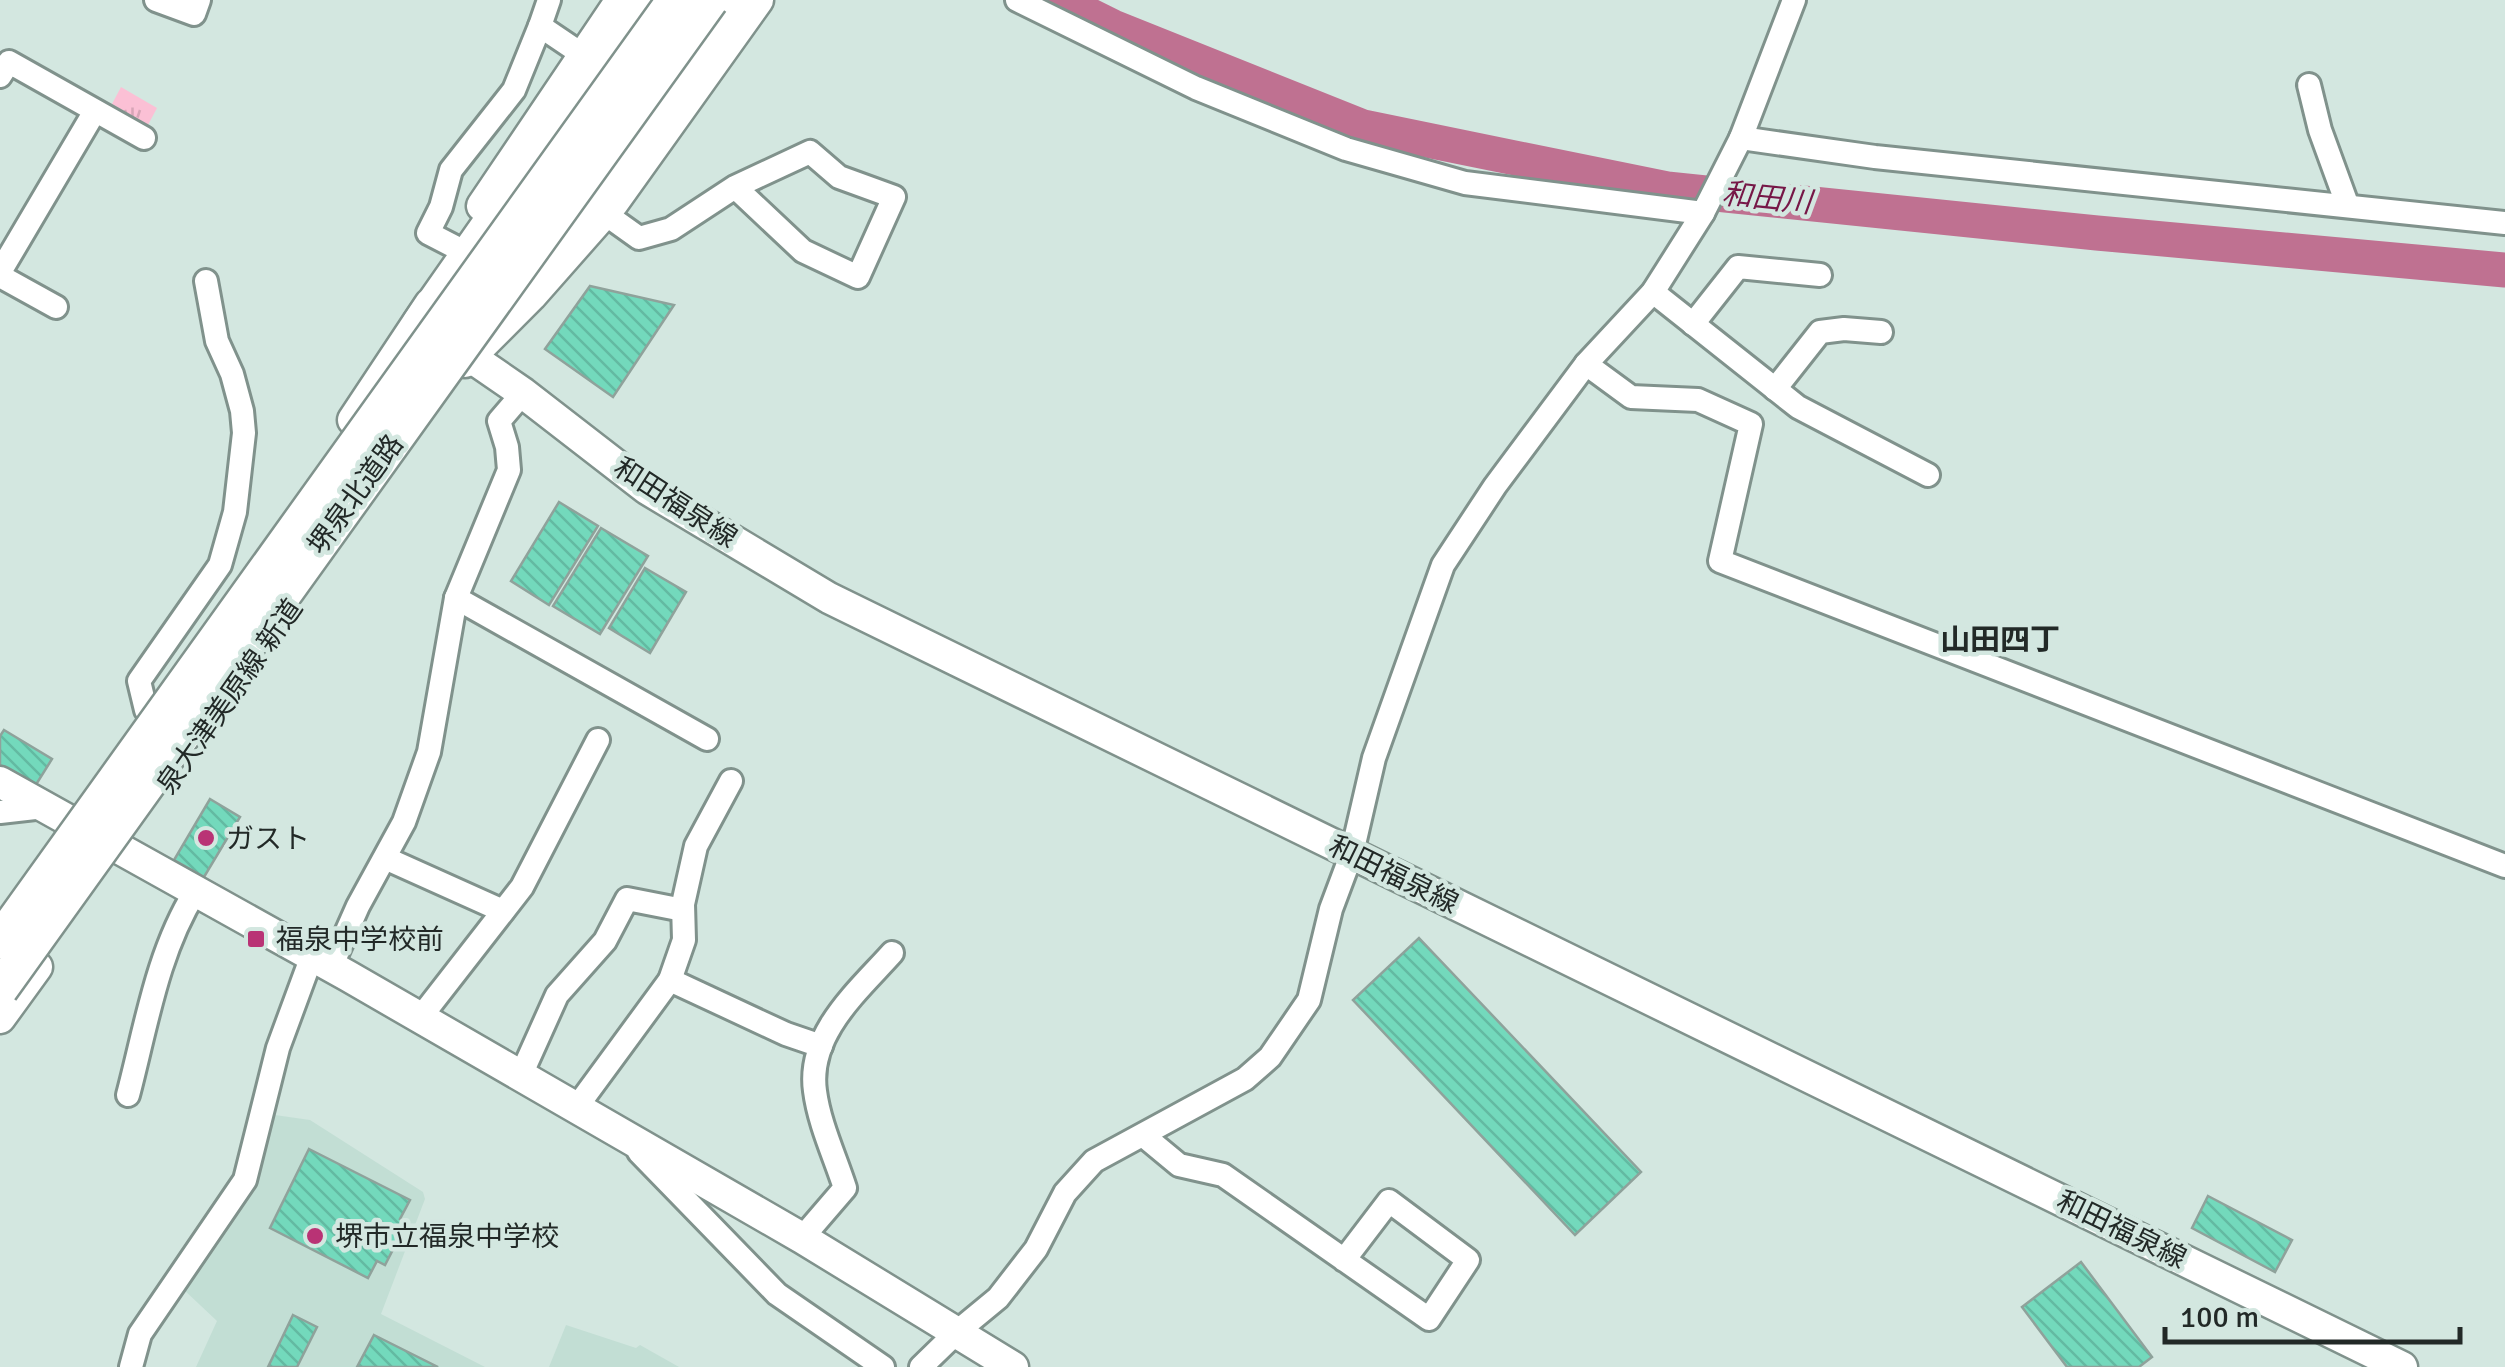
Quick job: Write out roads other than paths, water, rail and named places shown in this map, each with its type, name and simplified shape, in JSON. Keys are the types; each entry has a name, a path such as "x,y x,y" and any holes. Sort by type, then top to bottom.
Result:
{"highway":[{"path":"420,324 647,0"},
{"name":"堺泉北道路","path":"0,941 674,0"},
{"name":"堺泉北道路","path":"0,989 710,0"},
{"path":"470,355 518,286 600,204 734,0"}],"main road":[{"name":"泉大津美原線 新道","path":"0,914 55,814 146,710 420,324 478,213 621,0"},
{"path":"600,204 758,0"},
{"name":"和田福泉線","path":"420,324 470,355 648,489 829,598 2402,1367"},
{"name":"泉大津美原線 新道","path":"0,1018 470,355"},
{"path":"0,782 622,1134 958,1330 1013,1367"}],"street":[{"path":"156,0 194,14 199,0"},
{"path":"459,249 428,234 441,207 451,170 514,90 549,0"},
{"path":"1017,0 1196,88 1346,149 1464,184 1705,207"},
{"path":"921,1367 998,1298 1036,1249 1065,1193 1094,1161 1244,1079 1270,1056 1309,1000 1331,909 1352,853 1374,758 1443,564 1495,486 1586,364 1653,292 1741,138 1794,0"},
{"path":"540,26 582,54"},
{"path":"0,76 9,62 144,138"},
{"path":"2309,85 2320,130 2347,204"},
{"path":"56,307 0,274 95,111"},
{"path":"1741,138 1875,157 2505,223"},
{"path":"600,204 639,238 671,230 735,188 810,152 839,177 894,197 858,277 804,251 735,188"},
{"path":"1693,324 1738,267 1820,274"},
{"path":"146,710 140,682 220,565 235,512 244,433 242,411 232,374 217,341 206,281"},
{"path":"1653,292 1798,407 1928,475"},
{"path":"1776,389 1820,332 1844,328 1881,332"},
{"path":"1586,364 1630,397 1698,400 1751,424 1720,561 2505,866"},
{"path":"132,1367 140,1334 244,1180 278,1048 321,962 404,822 430,752 456,598 509,470 507,447 498,421 522,393"},
{"path":"456,598 707,740"},
{"path":"420,1018 522,887 598,740"},
{"path":"576,1108 670,980 684,940 683,910 696,846 731,781"},
{"path":"0,812 55,814"},
{"path":"384,858 504,911"},
{"path":"128,1095 164,956 180,916 195,892"},
{"path":"521,1076 557,995 604,941 627,899 683,910"},
{"path":"802,1238 845,1188 815,1090 816,1056 832,1022 892,953"},
{"path":"670,980 786,1034 821,1046"},
{"path":"622,1134 776,1294 883,1367"},
{"path":"1144,1136 1179,1165 1223,1175 1344,1260 1429,1319 1468,1260 1389,1200 1344,1260"}],"waterway":[{"name":"和田川","path":"1059,0 1113,27 1363,127 1667,189 2505,270"}],"place":[{"name":"ガスト","path":"206,838"},
{"name":"福泉中学校前","path":"256,939"},
{"name":"堺市立福泉中学校","path":"315,1236"}],"district":[{"name":"山田四丁","path":"2000,640"}]}
